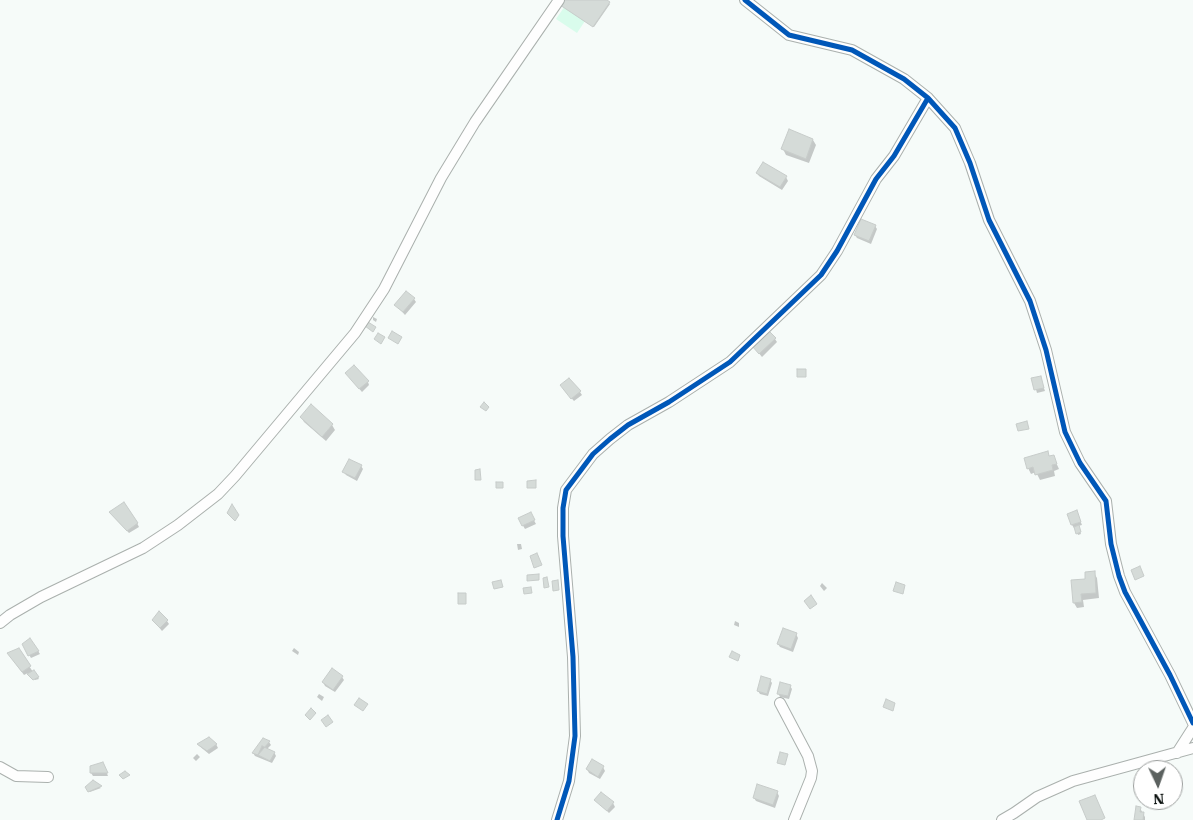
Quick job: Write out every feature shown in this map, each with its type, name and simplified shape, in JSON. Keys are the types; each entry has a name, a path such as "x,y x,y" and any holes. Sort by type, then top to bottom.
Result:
{"street":[{"path":"0,623 41,597 143,548 178,525 218,494 236,476 354,333 384,289 441,178 475,122 559,0"},
{"path":"745,0 789,35 852,50 904,79 928,98 955,128 974,173 989,220 1030,301 1046,350 1065,432 1080,463 1106,502 1111,544 1125,592 1170,675 1193,723"},
{"path":"557,820 569,781 575,736 573,657 563,536 563,508 566,490 593,454 628,425 669,402 730,362 822,275 876,178 894,156 928,98"},
{"path":"780,703 808,756 812,771 812,778 794,820"},
{"path":"1177,753 1193,728"},
{"path":"1002,820 1037,796 1073,781 1193,748"},
{"path":"0,767 16,776 48,777"}],"green space":[{"path":"569,0 599,0 577,33 556,19"}],"building":[{"path":"564,0 607,0 610,2 593,27 560,5"},
{"path":"789,129 813,139 806,159 781,149"},
{"path":"763,162 787,176 780,187 756,173"},
{"path":"861,219 876,225 869,241 854,235"},
{"path":"406,291 415,298 403,312 394,305"},
{"path":"368,322 376,327 373,332 365,326"},
{"path":"768,330 776,338 759,354 752,346"},
{"path":"392,331 402,337 398,344 388,338"},
{"path":"378,333 385,337 381,344 374,339"},
{"path":"354,365 369,381 359,389 345,373"},
{"path":"797,369 806,369 806,377 797,377"},
{"path":"1041,376 1044,388 1034,390 1031,378"},
{"path":"569,378 581,391 571,399 560,385"},
{"path":"484,402 489,407 486,411 480,407"},
{"path":"311,404 333,424 322,437 300,417"},
{"path":"1027,421 1029,429 1018,431 1016,424"},
{"path":"1048,451 1049,456 1054,455 1057,464 1052,465 1053,470 1035,475 1033,467 1027,469 1024,458"},
{"path":"349,459 362,465 355,478 342,472"},
{"path":"480,469 481,480 475,480 475,470"},
{"path":"536,480 536,488 527,488 527,481"},
{"path":"496,482 503,482 503,488 496,488"},
{"path":"124,502 138,523 127,531 109,512"},
{"path":"232,504 239,515 235,521 227,513"},
{"path":"1077,510 1081,522 1071,525 1067,514"},
{"path":"531,512 535,520 522,526 518,518"},
{"path":"1079,525 1081,532 1076,534 1074,527"},
{"path":"537,553 542,565 534,568 530,556"},
{"path":"1140,566 1144,576 1135,580 1131,570"},
{"path":"1095,571 1096,593 1081,594 1082,602 1073,603 1071,580 1085,579 1085,572"},
{"path":"539,574 539,580 527,581 527,575"},
{"path":"547,577 549,587 544,588 543,578"},
{"path":"501,580 503,587 494,589 492,582"},
{"path":"558,580 559,590 553,591 552,581"},
{"path":"896,582 905,585 903,594 893,591"},
{"path":"531,587 532,593 524,594 523,588"},
{"path":"458,593 466,593 466,604 458,604"},
{"path":"811,595 817,604 810,609 804,601"},
{"path":"159,611 168,620 160,628 152,620"},
{"path":"783,628 797,633 791,649 777,644"},
{"path":"30,638 39,651 28,656 22,644"},
{"path":"19,648 31,666 22,672 7,653"},
{"path":"732,651 740,655 738,661 729,657"},
{"path":"332,668 343,676 333,690 322,682"},
{"path":"34,670 39,677 33,680 27,674"},
{"path":"761,676 771,679 767,694 757,691"},
{"path":"780,682 791,685 788,696 777,694"},
{"path":"359,698 368,704 363,711 354,705"},
{"path":"886,699 895,703 893,711 883,707"},
{"path":"311,708 316,713 310,720 305,715"},
{"path":"328,715 333,722 326,727 321,720"},
{"path":"209,737 217,744 207,751 197,744"},
{"path":"263,738 270,741 258,755 252,753"},
{"path":"262,746 275,752 270,761 258,755"},
{"path":"780,752 788,754 785,765 777,763"},
{"path":"592,759 604,766 598,777 586,769"},
{"path":"103,762 108,773 90,773 90,766"},
{"path":"125,771 130,775 123,779 119,775"},
{"path":"93,780 102,786 88,792 85,787"},
{"path":"757,784 778,791 773,805 753,798"},
{"path":"601,792 614,802 607,811 594,800"},
{"path":"1095,795 1105,818 1101,820 1087,820 1079,801"},
{"path":"1135,810 1144,812 1143,820 1134,820"}],"cycle path":[{"path":"745,0 789,35 852,50 904,79 928,98 955,128 970,163 989,220 1030,301 1046,350 1065,432 1080,463 1106,501 1111,544 1125,592 1170,675 1193,723"},
{"path":"557,820 569,781 575,736 573,657 563,536 563,508 566,490 593,454 610,439 628,425 669,402 730,362 821,275 837,251 876,179 894,156 928,98"}]}
